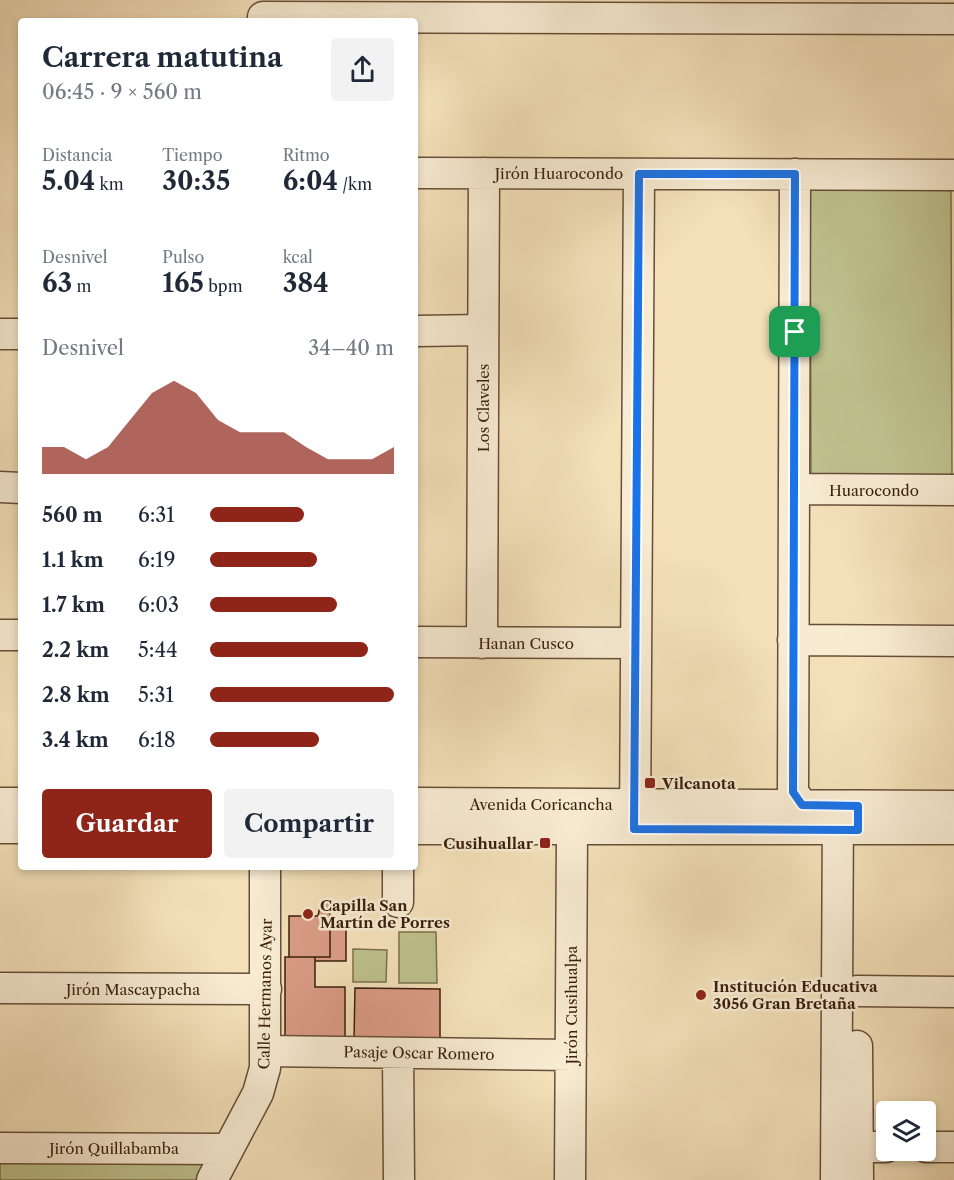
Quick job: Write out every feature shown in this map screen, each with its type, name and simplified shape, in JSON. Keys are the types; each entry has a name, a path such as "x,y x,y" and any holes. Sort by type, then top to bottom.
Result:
{"street":[{"path":"263,13 893,9 954,19"},
{"name":"Jirón Huarocondo","path":"418,173 954,175"},
{"name":"Los Claveles","path":"482,643 484,173"},
{"path":"635,817 639,174"},
{"path":"795,174 793,792 802,805"},
{"path":"418,331 483,330"},
{"path":"0,334 18,334"},
{"path":"0,488 18,488"},
{"name":"Huarocondo","path":"794,489 954,490"},
{"path":"0,635 18,635"},
{"path":"794,640 954,640"},
{"name":"Hanan Cusco","path":"418,642 636,643"},
{"path":"0,803 18,803"},
{"name":"Avenida Coricancha","path":"418,803 635,817 848,818 954,829"},
{"name":"Avenida Coricancha","path":"418,829 572,829 635,817 802,805 848,818 954,806"},
{"path":"848,818 857,991 860,1147 858,1180"},
{"path":"836,1180 860,1147 848,818"},
{"path":"0,828 18,828"},
{"name":"Jirón Cusihualpa","path":"570,1180 572,829"},
{"name":"Calle Hermanos Ayar","path":"212,1180 263,1080 266,1051 265,870"},
{"path":"398,870 398,902"},
{"name":"Jirón Mascaypacha","path":"0,988 266,989"},
{"path":"857,991 954,992"},
{"name":"Pasaje Oscar Romero","path":"266,1051 571,1055"},
{"path":"398,1053 399,1180"},
{"path":"936,1147 954,1147"},
{"name":"Jirón Quillabamba","path":"0,1148 228,1149"}],"green space":[{"path":"810,187 951,187 952,479 811,479"},
{"path":"399,932 436,932 437,983 399,983"},
{"path":"353,949 387,950 386,982 353,982"},
{"path":"0,1155 204,1163 203,1180 0,1180"}],"building":[{"path":"321,902 328,902 330,906 330,957 289,957 289,916 318,916"},
{"path":"330,922 346,922 346,961 315,961 315,957 330,957"},
{"path":"285,957 315,957 315,987 345,987 345,1039 285,1039"},
{"path":"355,988 440,989 440,1040 354,1040"}],"place":[{"name":"Vilcanota","path":"650,783"},
{"name":"Cusihuallar","path":"545,843"},
{"name":"Capilla San Martín de Porres","path":"308,914"},
{"name":"Institución Educativa 3056 Gran Bretaña","path":"701,995"}],"route":[{"path":"639,174 795,174 795,332 793,792 802,805 858,806 858,830 634,829 639,174"}]}
